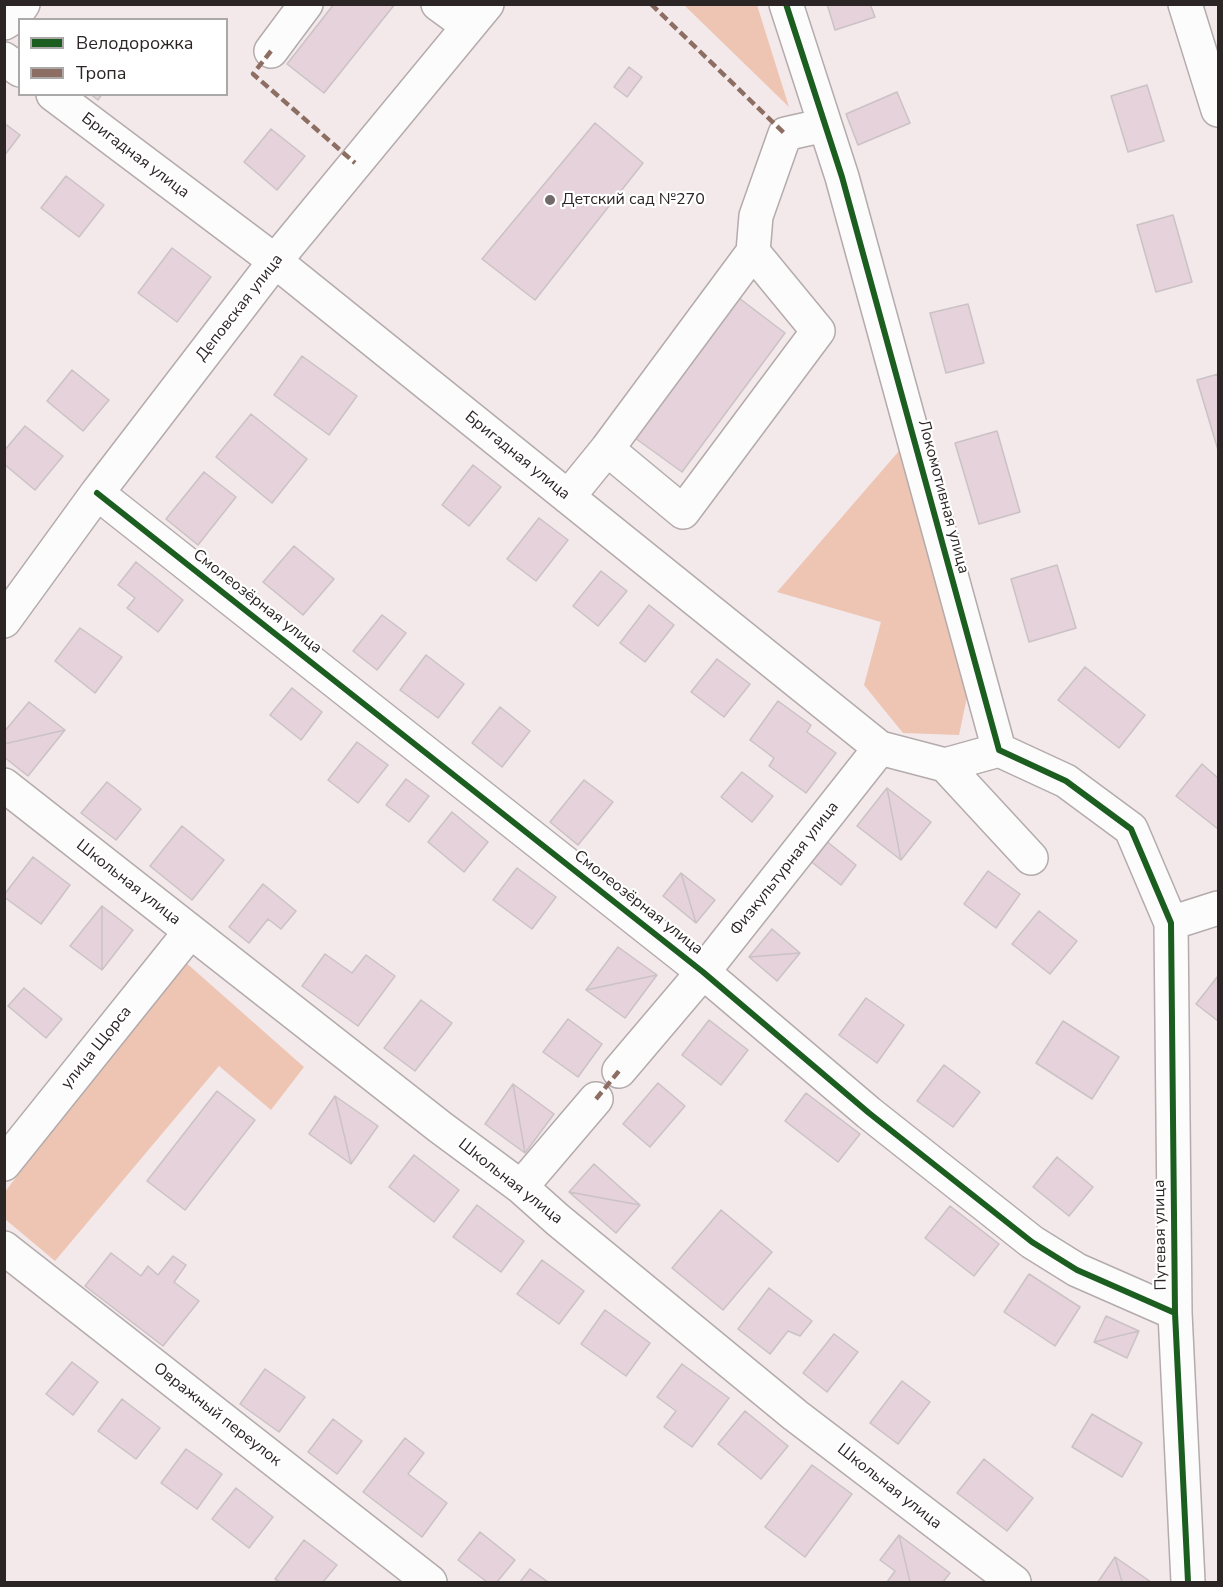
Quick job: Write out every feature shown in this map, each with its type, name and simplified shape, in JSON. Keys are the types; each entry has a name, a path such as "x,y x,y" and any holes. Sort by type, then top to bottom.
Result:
{"street":[{"path":"4,23 14,17 23,4"},
{"path":"271,51 306,4"},
{"path":"438,4 477,15"},
{"name":"Локомотивная улица","path":"786,4 842,177 999,750"},
{"path":"1185,4 1218,110"},
{"name":"Деповская улица","path":"4,621 96,494 275,261 477,15"},
{"path":"4,58 18,68"},
{"name":"Бригадная улица","path":"56,96 275,261 880,748 945,765"},
{"path":"568,497 607,449 753,252 756,216 785,134 825,125"},
{"path":"607,449 683,512 818,331 753,252"},
{"name":"Смолеозёрная улица","path":"96,494 703,972 869,1113 1032,1242 1077,1270 1175,1313"},
{"name":"Физкультурная улица","path":"619,1071 703,972 880,748"},
{"path":"1031,858 945,765 999,750 1066,781 1131,829 1171,923 1218,908"},
{"name":"Школьная улица","path":"4,785 440,1127 521,1187 795,1415 997,1578"},
{"name":"Путевая улица","path":"1171,923 1175,1313 1188,1582"},
{"name":"улица Щорса","path":"4,1164 190,932"},
{"path":"521,1187 596,1099"},
{"name":"Овражный переулок","path":"4,1248 430,1582"}],"shaded area":[{"path":"684,5 757,5 789,107"},
{"path":"899,451 970,683 959,735 903,733 864,685 881,622 777,592"},
{"path":"184,961 304,1067 271,1110 219,1066 55,1261 5,1219 4,1193"}],"building":[{"path":"334,4 395,4 324,93 287,64"},
{"path":"827,4 870,4 875,17 835,30"},
{"path":"629,67 642,77 627,97 614,87"},
{"path":"1147,85 1164,141 1128,152 1111,96"},
{"path":"897,92 910,123 858,145 846,114"},
{"path":"4,123 20,135 4,156"},
{"path":"595,123 643,163 535,300 482,259"},
{"path":"271,129 305,156 277,190 244,162"},
{"path":"66,176 104,205 79,237 41,208"},
{"path":"1173,215 1192,282 1156,292 1137,225"},
{"path":"172,248 211,277 177,322 138,293"},
{"path":"739,298 785,333 682,472 635,438"},
{"path":"968,304 984,363 946,373 930,313"},
{"path":"302,356 357,396 329,435 274,395"},
{"path":"72,370 109,400 83,431 47,401"},
{"path":"1218,374 1218,450 1197,380"},
{"path":"251,414 307,459 272,503 216,457"},
{"path":"25,426 63,456 35,490 4,464 4,451"},
{"path":"997,431 1020,512 979,524 955,443"},
{"path":"473,465 501,487 469,526 442,505"},
{"path":"204,472 236,497 198,545 166,519"},
{"path":"539,518 568,540 536,581 507,559"},
{"path":"294,546 334,579 303,615 263,582"},
{"path":"136,562 183,600 158,632 127,608 135,598 118,585"},
{"path":"1057,565 1076,628 1029,642 1011,579"},
{"path":"601,571 627,591 598,626 573,606"},
{"path":"649,605 674,625 645,662 620,643"},
{"path":"382,615 406,633 377,670 353,651"},
{"path":"80,628 122,657 95,693 55,661"},
{"path":"426,655 464,684 438,718 400,690"},
{"path":"717,659 750,684 724,717 691,692"},
{"path":"1085,667 1145,715 1119,748 1058,700"},
{"path":"292,688 322,712 301,740 270,715"},
{"path":"778,701 811,725 807,732 836,753 806,793 769,766 774,758 750,740"},
{"path":"29,702 65,730 4,744 4,732"},
{"path":"500,707 530,731 502,767 472,743"},
{"path":"65,730 28,776 4,757 4,744"},
{"path":"357,742 388,765 358,803 328,780"},
{"path":"1202,764 1218,778 1218,829 1176,796"},
{"path":"742,772 773,796 752,822 721,797"},
{"path":"406,779 429,796 409,822 386,805"},
{"path":"584,780 613,802 578,845 550,822"},
{"path":"107,782 141,809 116,840 81,813"},
{"path":"887,788 931,822 901,860"},
{"path":"887,788 901,860 857,826"},
{"path":"452,812 488,842 464,872 428,842"},
{"path":"182,826 224,860 192,900 150,866"},
{"path":"825,840 856,865 841,885 809,860"},
{"path":"33,857 70,885 41,924 4,897"},
{"path":"517,868 556,897 532,929 493,900"},
{"path":"988,871 1020,894 996,928 964,904"},
{"path":"681,873 696,923 663,896"},
{"path":"681,873 715,900 696,923"},
{"path":"263,884 296,911 281,929 268,919 249,943 229,927"},
{"path":"102,906 102,970 70,946"},
{"path":"102,906 133,930 102,970"},
{"path":"1039,911 1077,941 1050,974 1012,944"},
{"path":"772,929 800,953 749,957"},
{"path":"618,947 657,975 586,990"},
{"path":"800,953 777,981 749,957"},
{"path":"325,954 352,973 366,955 395,976 358,1026 302,986"},
{"path":"657,975 625,1018 586,990"},
{"path":"1218,976 1218,1021 1196,1004"},
{"path":"24,988 62,1019 46,1038 8,1006"},
{"path":"866,998 904,1025 877,1063 839,1035"},
{"path":"421,1000 452,1023 415,1071 384,1048"},
{"path":"568,1019 602,1044 578,1077 543,1052"},
{"path":"709,1020 748,1050 721,1085 682,1055"},
{"path":"1063,1021 1119,1057 1092,1099 1036,1063"},
{"path":"944,1065 980,1092 953,1127 917,1101"},
{"path":"658,1083 685,1106 650,1147 623,1124"},
{"path":"513,1084 525,1153 485,1124"},
{"path":"513,1084 554,1114 525,1153"},
{"path":"217,1091 255,1120 185,1210 147,1181"},
{"path":"806,1093 860,1134 838,1162 785,1121"},
{"path":"335,1096 351,1164 309,1134"},
{"path":"335,1096 378,1126 351,1164"},
{"path":"414,1155 459,1190 434,1222 389,1187"},
{"path":"1057,1157 1093,1187 1069,1216 1033,1187"},
{"path":"594,1164 640,1205 569,1192"},
{"path":"569,1192 640,1205 616,1233"},
{"path":"477,1205 524,1241 501,1272 453,1237"},
{"path":"950,1206 999,1244 974,1276 925,1238"},
{"path":"721,1210 772,1252 723,1310 672,1268"},
{"path":"111,1253 141,1276 148,1266 158,1275 173,1256 186,1265 174,1282 199,1301 163,1346 85,1286"},
{"path":"542,1260 584,1291 559,1324 517,1294"},
{"path":"1029,1274 1080,1307 1055,1346 1004,1312"},
{"path":"769,1288 812,1321 800,1336 788,1331 770,1354 738,1329"},
{"path":"605,1310 650,1343 626,1376 581,1344"},
{"path":"1106,1316 1139,1331 1094,1342"},
{"path":"1139,1331 1127,1358 1094,1342"},
{"path":"834,1334 858,1352 827,1392 803,1373"},
{"path":"72,1362 98,1382 73,1415 46,1394"},
{"path":"682,1364 729,1398 692,1447 664,1427 676,1411 657,1397"},
{"path":"265,1369 305,1397 279,1432 240,1404"},
{"path":"902,1381 930,1402 898,1444 870,1423"},
{"path":"122,1399 160,1428 136,1459 98,1431"},
{"path":"745,1411 788,1446 761,1479 718,1444"},
{"path":"1092,1414 1142,1443 1122,1477 1072,1447"},
{"path":"333,1419 362,1441 337,1474 308,1452"},
{"path":"405,1438 424,1453 408,1474 447,1503 422,1537 363,1492"},
{"path":"186,1449 222,1474 197,1509 161,1483"},
{"path":"984,1459 1033,1498 1007,1531 957,1493"},
{"path":"812,1465 852,1494 805,1557 765,1527"},
{"path":"236,1488 273,1517 249,1548 212,1519"},
{"path":"480,1532 515,1560 497,1582 487,1582 458,1560"},
{"path":"899,1535 910,1582 887,1582 895,1571 880,1560"},
{"path":"899,1535 950,1573 943,1582 910,1582"},
{"path":"304,1540 337,1565 323,1582 280,1582 275,1579"},
{"path":"1115,1557 1122,1582 1098,1582"},
{"path":"1115,1557 1151,1582 1122,1582"},
{"path":"530,1569 548,1582 520,1582"}],"marked path":[{"path":"651,4 785,134"},
{"path":"271,51 253,74 355,163"},
{"path":"596,1099 619,1071"}],"cycle path":[{"path":"786,4 842,177 999,750 1066,781 1131,829 1171,923 1175,1313 1188,1582"},
{"path":"97,493 703,972 869,1113 1032,1242 1077,1270 1175,1313"}],"place":[{"name":"Детский сад №270","path":"550,200"}]}
